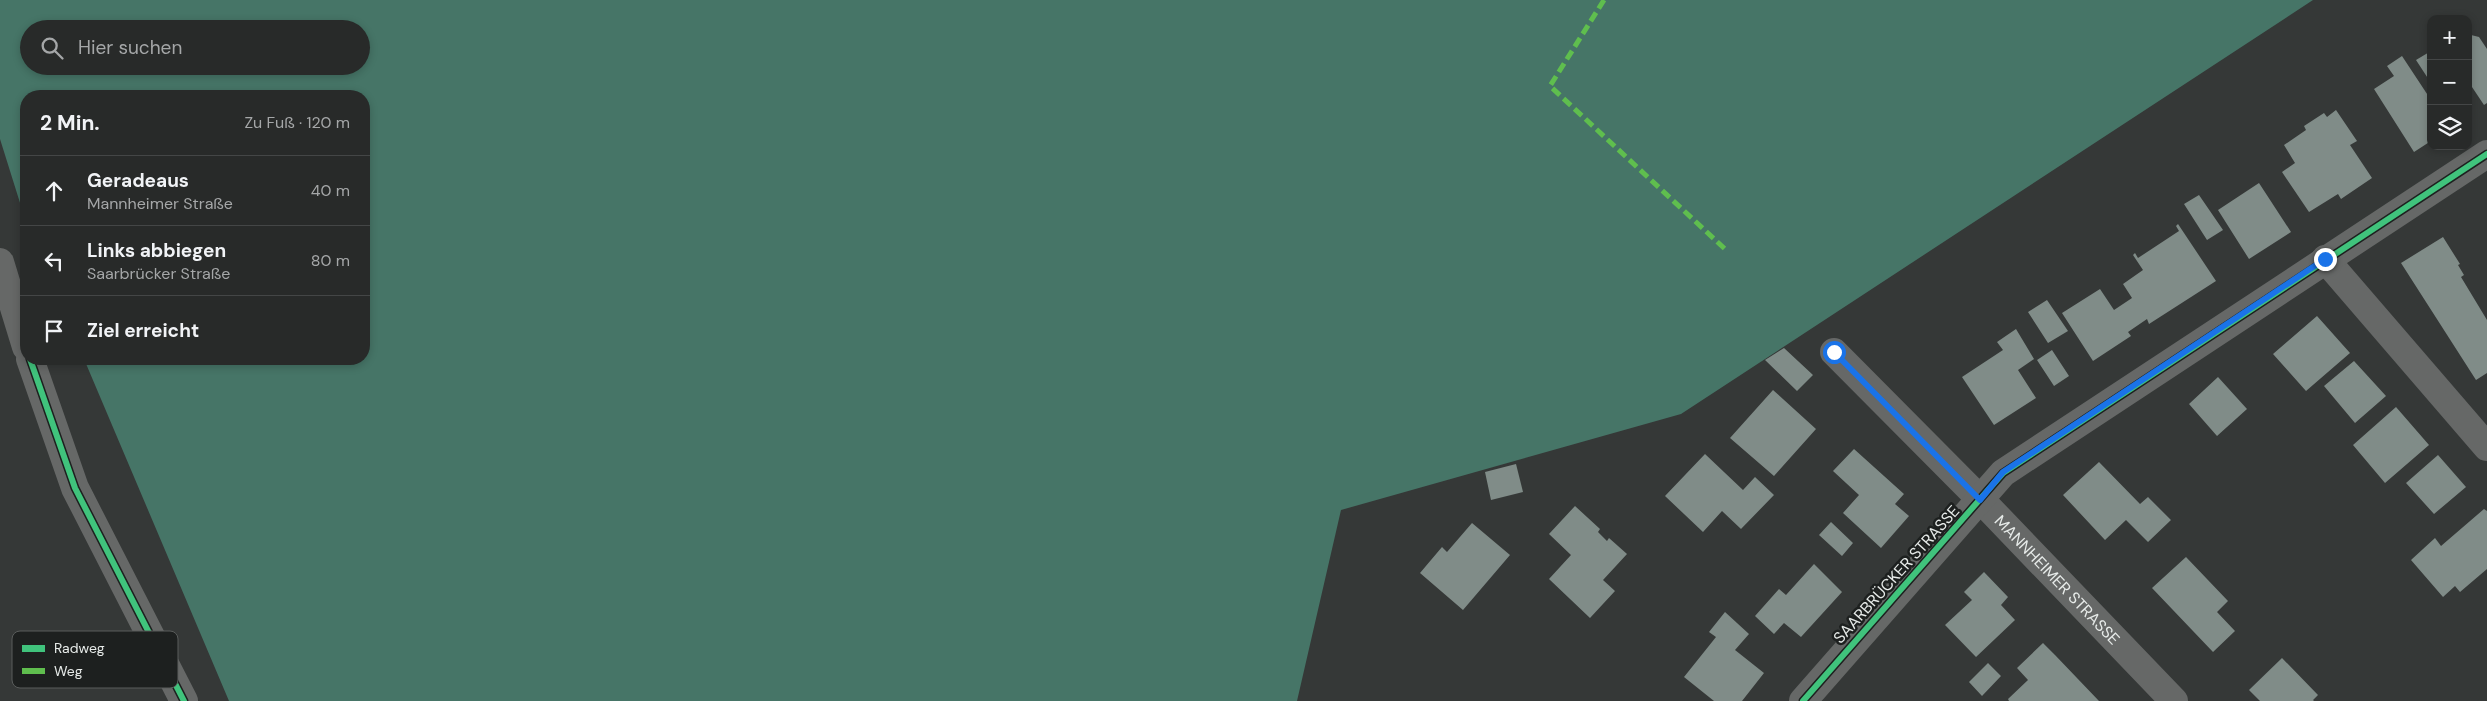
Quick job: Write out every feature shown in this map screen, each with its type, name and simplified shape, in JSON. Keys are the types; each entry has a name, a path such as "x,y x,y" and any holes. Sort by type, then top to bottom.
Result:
{"street":[{"name":"SAARBRÜCKER STRASSE","path":"1803,701 2003,472 2487,154"},
{"path":"2325,259 2487,447"},
{"path":"0,262 20,327"},
{"name":"MANNHEIMER STRASSE","path":"1834,352 2174,701"},
{"path":"32,365 75,488 148,631"},
{"path":"177,688 184,701"}],"green space":[{"path":"0,0 2313,0 1681,414 1341,510 1297,701 229,701 87,365 370,365 370,90 20,90 20,203 0,139"}],"building":[{"path":"2472,35 2479,37 2487,49 2487,103 2484,105 2472,87"},
{"path":"2427,53 2427,77 2416,60"},
{"path":"2402,56 2427,94 2427,144 2414,152 2374,89 2394,76 2387,66"},
{"path":"2336,110 2357,141 2350,145 2372,178 2341,199 2338,194 2309,212 2282,172 2295,163 2284,145 2306,130 2304,126 2324,113 2327,117"},
{"path":"2259,183 2291,232 2249,259 2218,210"},
{"path":"2199,195 2223,230 2207,240 2184,204"},
{"path":"2178,224 2216,281 2149,324 2147,319 2128,332 2131,336 2093,361 2062,313 2100,289 2114,310 2132,298 2123,284 2143,270 2133,255 2135,253 2138,258 2179,231 2176,226"},
{"path":"2443,237 2460,264 2458,265 2464,275 2461,277 2487,320 2487,373 2476,380 2401,263"},
{"path":"2047,300 2068,331 2048,343 2028,312"},
{"path":"2317,316 2350,353 2306,391 2273,354"},
{"path":"2016,329 2034,359 2018,370 2036,398 1994,425 1962,377 2003,350 1997,342"},
{"path":"1784,348 1813,375 1797,391 1765,360"},
{"path":"2052,350 2069,376 2054,386 2037,360"},
{"path":"2354,361 2386,396 2355,423 2324,386"},
{"path":"2218,377 2247,409 2217,436 2189,404"},
{"path":"1773,390 1816,429 1774,476 1730,438"},
{"path":"2396,407 2429,445 2385,483 2353,445"},
{"path":"1854,449 1904,494 1895,504 1909,516 1881,548 1843,513 1859,495 1833,471"},
{"path":"1705,454 1743,490 1755,477 1774,495 1741,529 1722,511 1703,532 1665,496"},
{"path":"2438,455 2466,487 2434,514 2406,483"},
{"path":"2099,462 2140,504 2148,497 2171,520 2148,542 2126,520 2105,540 2063,495"},
{"path":"1516,464 1523,492 1491,500 1485,472"},
{"path":"1575,506 1600,529 1598,532 1607,541 1609,538 1627,554 1603,580 1615,591 1590,618 1549,579 1571,555 1549,534"},
{"path":"2484,509 2487,511 2487,569 2460,592 2455,586 2443,597 2411,560 2435,538 2441,546"},
{"path":"1831,522 1853,543 1842,556 1819,535"},
{"path":"1472,523 1510,555 1463,610 1420,573 1442,547 1447,552"},
{"path":"2186,557 2228,601 2217,612 2235,631 2213,652 2152,588"},
{"path":"1814,564 1842,592 1801,637 1784,623 1774,634 1755,616 1779,589 1786,595"},
{"path":"1984,572 2008,597 2001,605 2015,620 1976,657 1945,625 1972,600 1964,592"},
{"path":"1725,612 1749,634 1735,650 1764,673 1742,701 1714,701 1684,677 1716,637 1709,632"},
{"path":"2043,643 2099,701 2009,701 2008,699 2028,680 2017,668"},
{"path":"2282,658 2318,695 2314,701 2260,701 2249,690"},
{"path":"1988,663 2001,676 1982,696 1969,682"}],"marked path":[{"path":"1604,0 1550,86 1725,249"}],"cycle path":[{"path":"1803,701 2003,473 2487,154"},
{"path":"32,365 75,488 148,631"},
{"path":"177,688 184,701"}],"route":[{"path":"1834,352 1980,500 2003,472 2325,259"}]}
